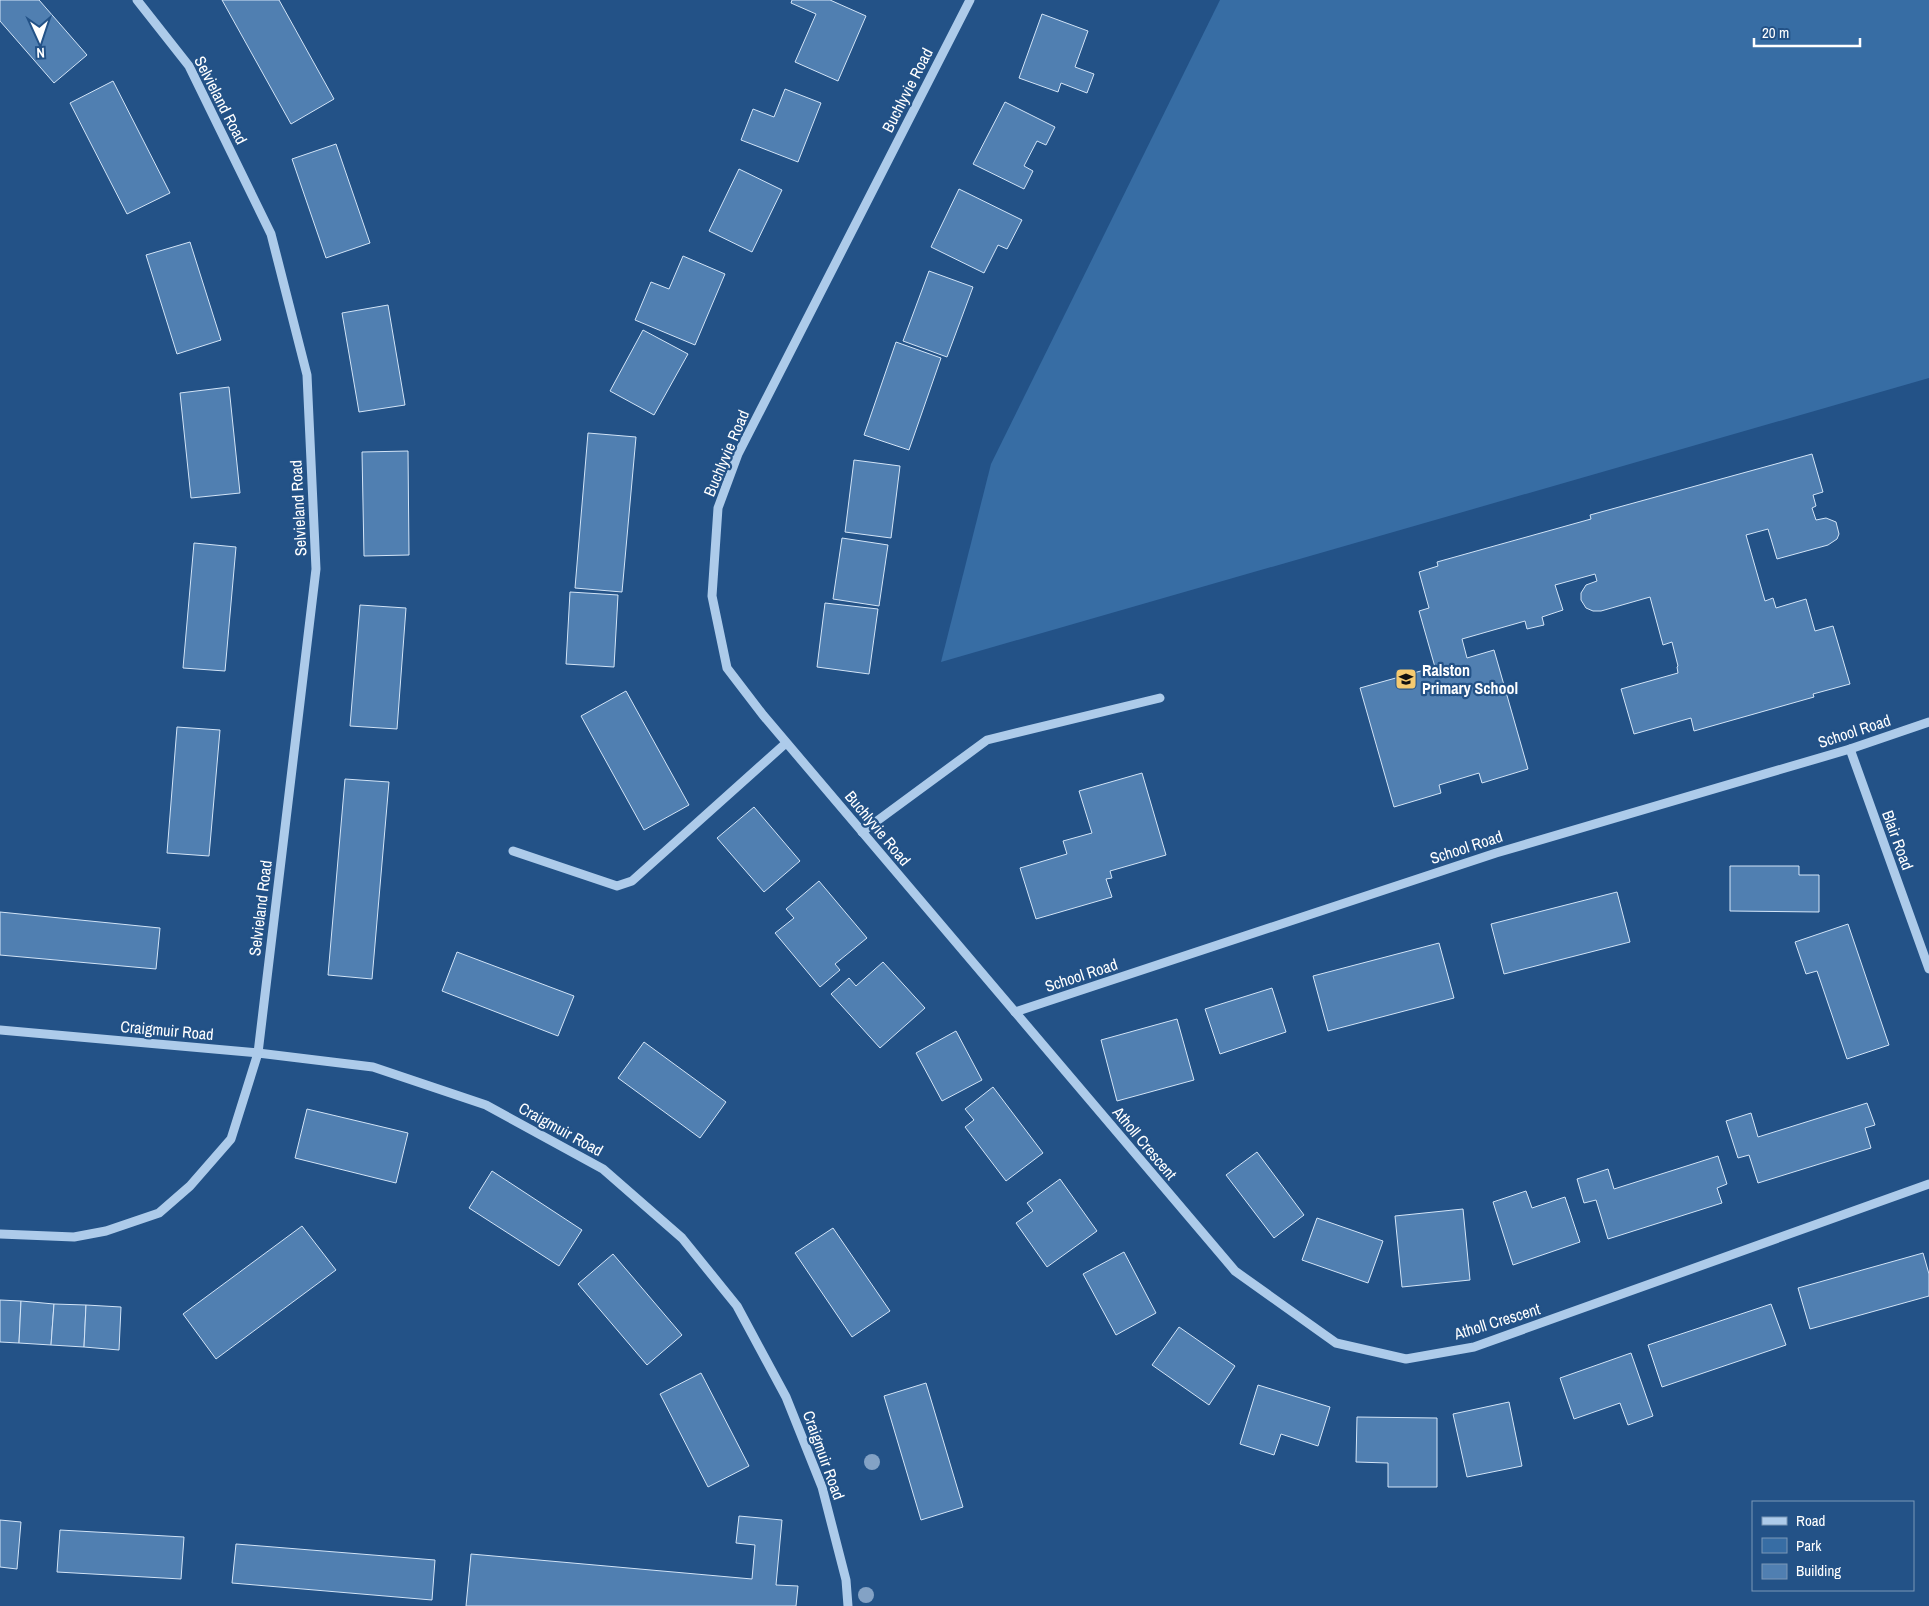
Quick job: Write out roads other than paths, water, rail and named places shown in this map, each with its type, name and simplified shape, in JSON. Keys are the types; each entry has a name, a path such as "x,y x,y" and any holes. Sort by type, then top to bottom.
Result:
{"street":[{"name":"Selvieland Road","path":"0,1234 74,1237 106,1231 159,1213 190,1186 231,1139 258,1052 316,569 307,375 271,234 189,66 137,0"},
{"name":"Buchlyvie Road","path":"970,0 738,454 718,508 712,596 727,668 786,743 1015,1012"},
{"path":"862,832 987,740 1160,698"},
{"name":"School Road","path":"1015,1012 1496,853 1850,749 1929,722"},
{"path":"513,851 617,886 632,881 786,743"},
{"name":"Blair Road","path":"1850,749 1929,969"},
{"name":"Atholl Crescent","path":"1015,1012 1235,1271 1336,1343 1406,1359 1474,1347 1929,1184"},
{"name":"Craigmuir Road","path":"0,1030 258,1052 373,1067 486,1104 603,1169 682,1238 737,1306 786,1397 822,1487 846,1580 848,1606"}],"place":[{"name":"Ralston Primary School","path":"1406,679"}]}
